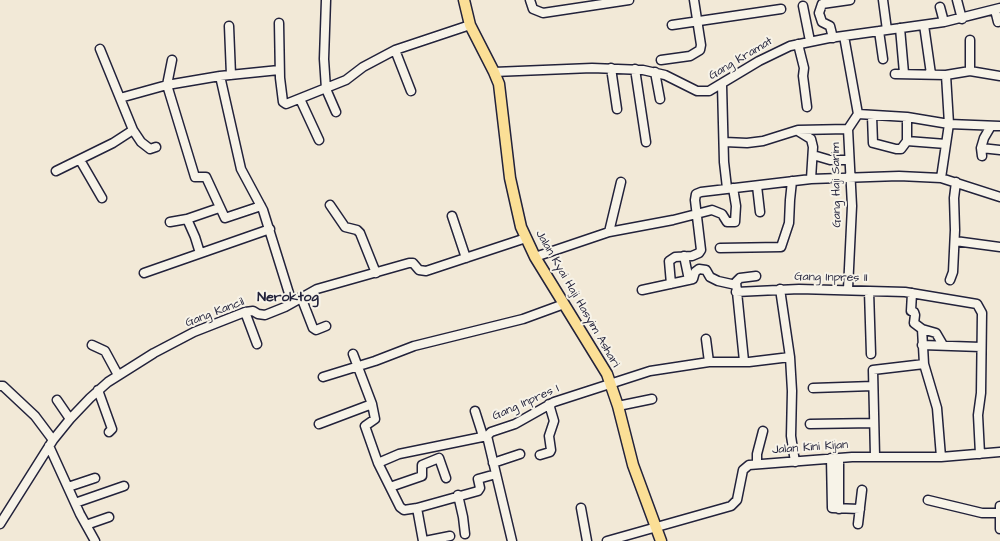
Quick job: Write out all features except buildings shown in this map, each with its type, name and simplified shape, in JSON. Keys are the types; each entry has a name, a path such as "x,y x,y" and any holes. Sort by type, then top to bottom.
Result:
{"main road":[{"name":"Jalan Kyai Haji Hasyim Ashari","path":"464,0 470,25 494,72 501,97 510,178 517,210 526,238 535,257 611,383 633,465 661,541"}],"street":[{"path":"326,0 324,59 326,89 336,112"},
{"path":"530,0 533,9 543,13 629,0"},
{"path":"661,60 690,56 700,50 694,0"},
{"path":"834,38 830,26 822,22 819,13 822,4 850,0"},
{"path":"883,0 883,59"},
{"path":"957,0 962,19"},
{"path":"803,6 810,41"},
{"path":"940,7 944,22"},
{"path":"672,25 781,9"},
{"path":"997,9 998,22"},
{"name":"Gang Kramat","path":"494,72 611,68 635,69 655,72 698,91 709,92 781,49 798,44 962,19 997,9"},
{"path":"279,23 280,70 284,104 346,80 366,65 395,50 470,25"},
{"path":"924,25 931,74"},
{"path":"229,26 231,75"},
{"path":"900,28 904,73"},
{"path":"844,36 858,114 907,117 949,124 996,126"},
{"path":"970,40 970,71"},
{"path":"798,44 804,68 803,76 808,107"},
{"path":"100,49 133,130 141,142 150,149 156,147"},
{"path":"395,50 411,91"},
{"path":"172,60 167,85 195,177 206,177 224,218 261,206"},
{"path":"611,68 617,109"},
{"path":"635,69 646,142"},
{"path":"120,98 167,85 220,76 280,70"},
{"path":"895,74 946,75 970,71 1000,76"},
{"path":"655,72 660,99"},
{"path":"941,178 949,124 946,75"},
{"path":"220,76 241,169 261,206 270,229 292,303"},
{"path":"535,257 609,232 673,220 712,210 722,214 727,222 735,222 736,206 724,162 725,142 722,85"},
{"path":"300,99 318,140"},
{"name":"Gang Haji Sarim","path":"848,290 852,206 848,130 858,114"},
{"path":"872,116 872,141 875,144 887,148 901,149 907,141 907,117"},
{"path":"996,126 984,138 982,152 1000,150"},
{"path":"56,171 113,143 133,130"},
{"path":"725,142 747,143 763,141 798,130 848,130"},
{"path":"798,130 811,139 813,155 810,166 811,179"},
{"path":"907,141 946,144"},
{"path":"813,155 830,160 849,160"},
{"path":"80,160 102,198"},
{"path":"671,284 669,262 675,257 699,253 701,250 695,200 696,194 701,192 811,179 850,176 900,176 941,178 1000,197"},
{"path":"720,248 781,247 790,223 792,181"},
{"path":"609,232 621,182"},
{"path":"950,280 953,272 955,241 954,198 956,182"},
{"path":"757,186 760,212"},
{"path":"330,205 345,227 354,228 360,233 376,273"},
{"path":"170,222 187,219 219,208"},
{"path":"452,216 466,258"},
{"path":"187,219 196,237 200,253"},
{"path":"144,273 270,229"},
{"name":"Gang Kancil","path":"0,524 51,443 70,419 98,390 118,375 174,342 245,312 253,311 258,314 265,315 292,303 317,289 409,263 413,263 422,272 526,238"},
{"path":"955,241 1000,247"},
{"path":"684,256 689,280"},
{"path":"642,290 693,279 695,272 700,269 706,270 710,277 736,289"},
{"path":"744,361 741,318 736,282 740,278 756,276"},
{"name":"Gang Inpres II","path":"736,289 869,291 912,294 977,304 982,313 981,393 978,415 980,454"},
{"path":"780,289 790,356 791,436 795,462"},
{"path":"869,291 871,354"},
{"path":"912,294 911,311 914,312 915,315 914,323 922,329 936,333 943,345"},
{"path":"301,297 313,328 316,330 326,326"},
{"path":"323,377 414,346 523,319 564,304"},
{"path":"245,312 257,344"},
{"path":"922,329 924,364 936,408 941,457"},
{"path":"706,339 709,362"},
{"path":"92,345 105,351 118,375"},
{"path":"922,345 981,347"},
{"path":"353,354 372,404 375,419 365,426 378,463 400,507 404,510 417,508 458,495 478,491 480,488 478,479 496,474"},
{"path":"611,383 650,372 709,362 744,361 790,356"},
{"path":"875,456 873,370 924,364"},
{"name":"Gang Inpres I","path":"512,541 485,436 491,432 518,422 549,404 611,383"},
{"path":"0,386 3,386 35,416 51,443 75,503 95,541"},
{"path":"813,388 873,386"},
{"path":"98,390 112,429 109,432"},
{"path":"618,406 652,399"},
{"path":"57,400 70,419"},
{"path":"319,424 372,404"},
{"path":"540,455 550,452 551,450 549,436 554,421 549,404"},
{"path":"378,463 399,454 485,436 475,411"},
{"path":"810,424 874,423"},
{"path":"757,463 757,454 763,431"},
{"name":"Jalan Kini Kijan","path":"655,527 731,506 737,500 742,470 749,464 875,456 941,457 1000,452"},
{"path":"493,463 520,454"},
{"path":"390,487 422,476 422,465 439,458 446,478"},
{"path":"835,458 832,507 839,509 860,509"},
{"path":"68,487 95,478"},
{"path":"75,503 124,486"},
{"path":"858,524 862,490"},
{"path":"458,495 464,517 465,534"},
{"path":"928,500 982,513 999,510 1000,529"},
{"path":"417,508 424,541 450,536"},
{"path":"581,508 587,541"},
{"path":"86,525 109,517"},
{"path":"607,541 655,527"}],"district":[{"name":"Neroktog","path":"288,298"}]}
